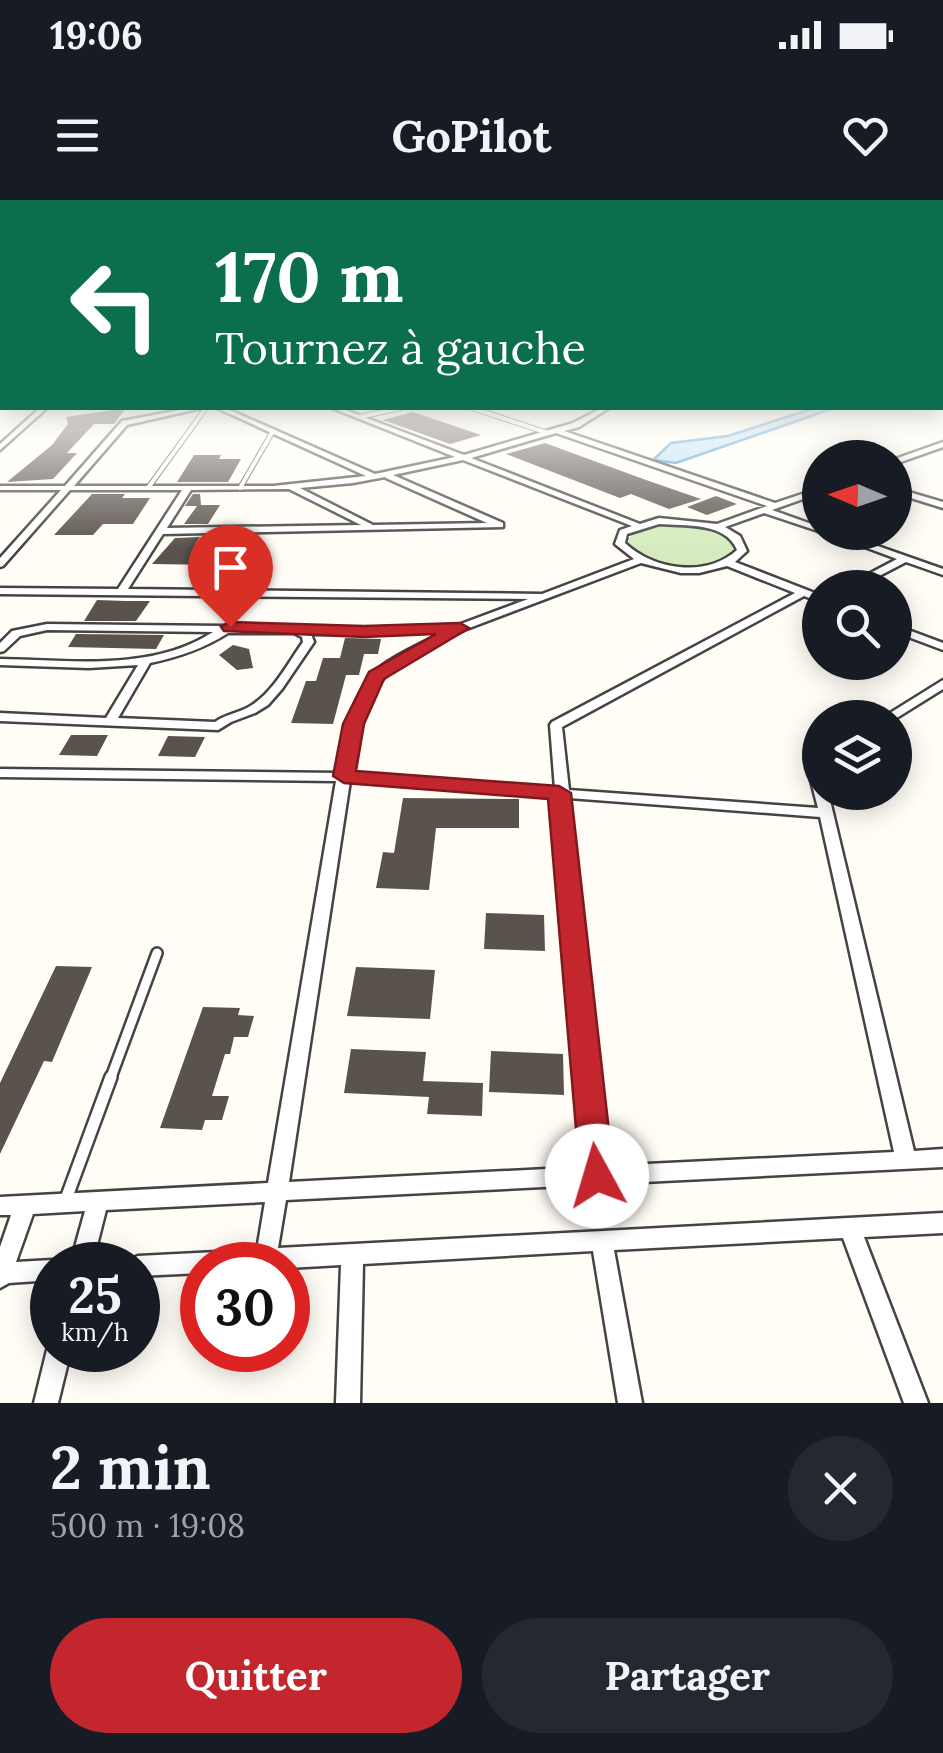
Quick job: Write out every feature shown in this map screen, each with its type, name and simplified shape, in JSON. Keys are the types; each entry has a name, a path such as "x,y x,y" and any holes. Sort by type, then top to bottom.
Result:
{"street":[{"path":"0,564 114,436"},
{"path":"283,436 376,478"},
{"path":"408,436 636,526"},
{"path":"0,488 240,488 376,478 538,436"},
{"path":"564,436 802,522"},
{"path":"912,456 943,444"},
{"path":"161,531 501,524 388,476"},
{"path":"291,486 375,528"},
{"path":"122,593 188,488"},
{"path":"912,495 943,504"},
{"path":"718,528 802,496"},
{"path":"728,563 740,555 742,546 738,538 718,528 679,520 636,526 623,532 620,544 641,560 682,568 728,563 802,591"},
{"path":"879,550 943,572"},
{"path":"883,570 905,559"},
{"path":"269,1242 344,776 354,724 376,676 460,628 641,560"},
{"path":"0,591 549,596"},
{"path":"597,1176 554,728 559,721 802,593"},
{"path":"0,649 16,633 48,626 230,627 442,637"},
{"path":"0,662 145,663 188,654 230,627"},
{"path":"364,632 460,628"},
{"path":"0,717 218,726 225,719 257,708 309,642 308,635 298,631"},
{"path":"912,635 943,647"},
{"path":"111,719 145,663"},
{"path":"912,703 943,684"},
{"path":"0,773 344,776 826,813"},
{"path":"825,810 906,1160"},
{"path":"0,1206 943,1158"},
{"path":"86,1242 98,1201"},
{"path":"25,1204 1,1275 30,1272"},
{"path":"310,1256 943,1223"},
{"path":"850,1228 916,1403"},
{"path":"602,1241 630,1403"},
{"path":"348,1403 352,1254"},
{"path":"46,1403 54,1372"}],"lane":[{"path":"148,488 183,436"},
{"path":"240,488 269,436"},
{"path":"64,1204 157,952"}],"green space":[{"path":"662,524 699,526 732,541 733,552 709,564 681,566 652,559 629,546 628,539 634,532"}],"water":[{"path":"753,436 676,463 653,460 671,443"}],"building":[{"path":"59,436 83,436 67,453 77,453 53,479 7,482"},
{"path":"428,436 477,436 450,444"},
{"path":"545,443 701,499 669,509 631,494 620,498 506,454"},
{"path":"194,455 241,459 228,482 177,482"},
{"path":"92,494 150,498 133,524 103,524 93,535 54,535"},
{"path":"193,494 200,494 201,505 220,505 208,524 184,524 197,506 185,506"},
{"path":"716,496 737,504 707,515 687,507"},
{"path":"200,537 195,544 228,545 217,565 152,564 175,538"},
{"path":"97,600 150,601 136,621 84,621"},
{"path":"76,634 164,635 156,649 68,647"},
{"path":"345,638 381,639 378,654 364,654 359,675 346,675 333,724 291,723 306,681 316,681 323,658 340,658"},
{"path":"233,645 249,649 253,668 237,670 219,655"},
{"path":"71,735 108,735 97,756 59,755"},
{"path":"168,736 205,737 195,757 158,756"},
{"path":"403,798 519,799 519,828 436,828 429,890 376,888 383,852 394,853"},
{"path":"486,913 544,915 545,951 484,949"},
{"path":"56,966 92,967 52,1062 44,1061 0,1154 0,1083"},
{"path":"356,967 435,970 430,1019 347,1016"},
{"path":"203,1007 240,1008 238,1015 254,1016 248,1037 234,1037 230,1054 225,1054 212,1096 229,1096 222,1120 205,1120 202,1130 160,1128"},
{"path":"351,1049 426,1052 423,1081 483,1083 482,1116 427,1114 429,1097 344,1093"},
{"path":"491,1051 563,1054 564,1095 489,1092"}],"route":[{"path":"230,627 364,632 460,628 389,665 376,676 354,724 344,776 559,793 597,1176"}]}
